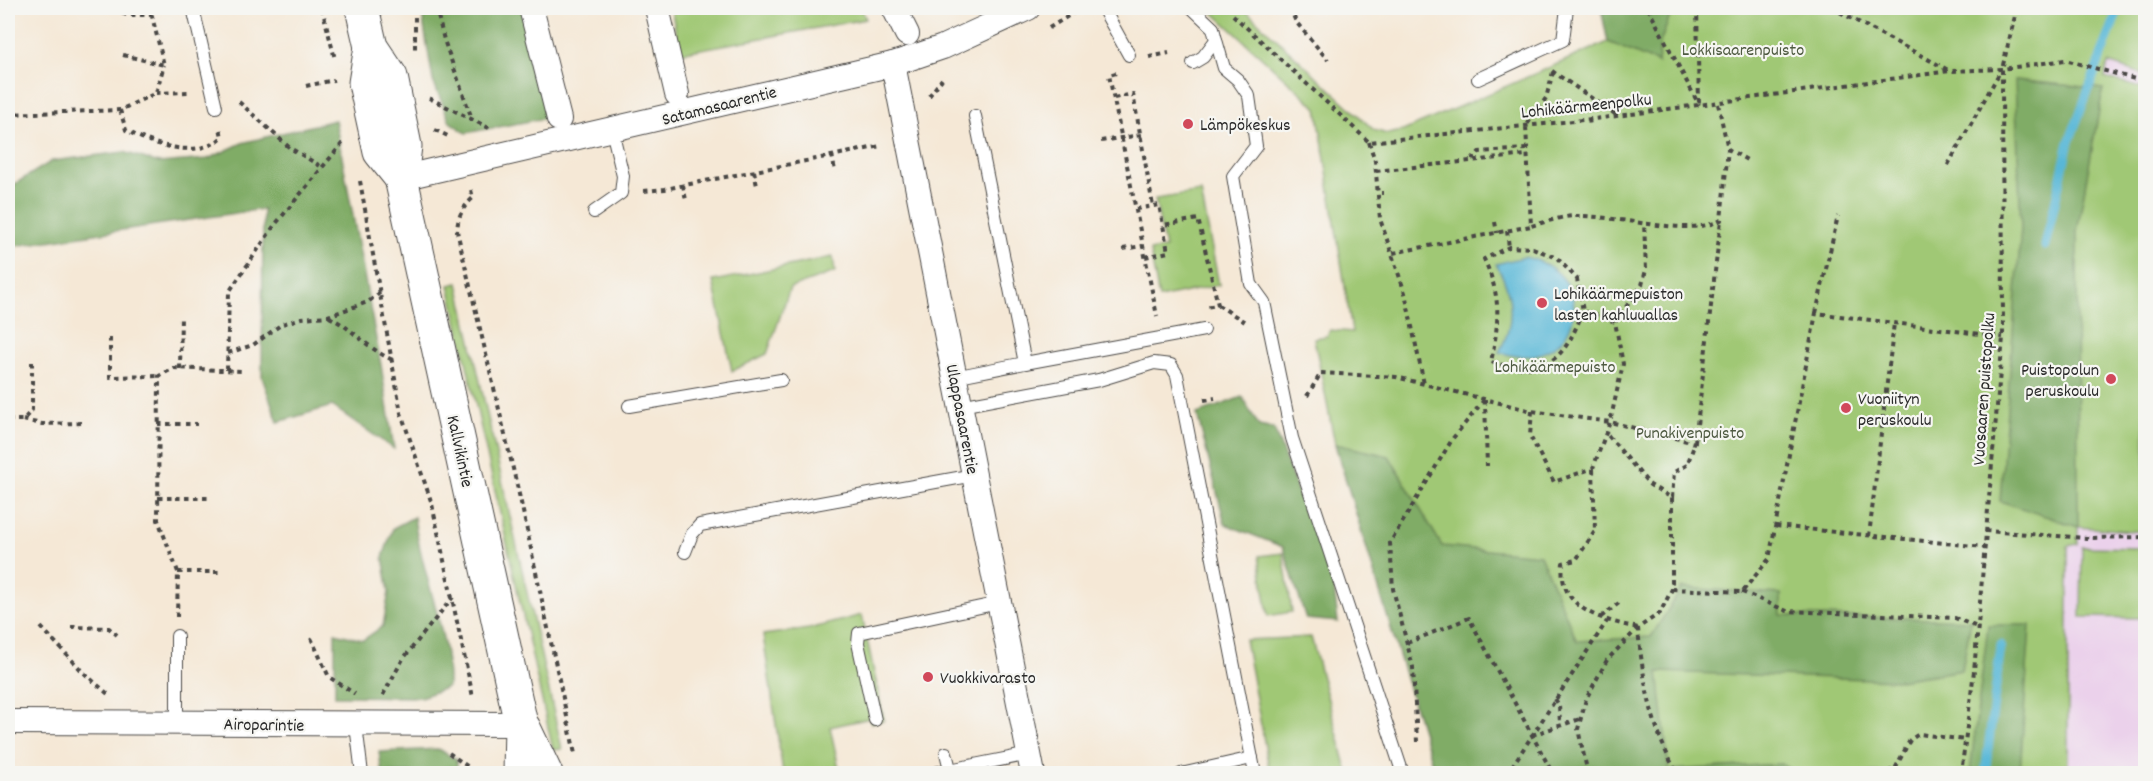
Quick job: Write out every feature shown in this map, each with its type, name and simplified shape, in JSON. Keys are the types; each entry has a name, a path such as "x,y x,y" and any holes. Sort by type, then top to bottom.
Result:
{"main road":[{"name":"Kallvikintie","path":"362,8 371,47 392,77 405,146 401,178 521,723 520,774"},
{"name":"Kallvikintie","path":"521,723 546,774"}],"street":[{"path":"531,8 559,119"},
{"path":"657,8 679,104"},
{"path":"894,8 907,34"},
{"name":"Satamasaarentie","path":"401,178 612,130 679,104 893,64 943,47 1021,10"},
{"name":"Ulappasaarentie","path":"893,64 1032,764"},
{"name":"Airoparintie","path":"8,722 521,723"}],"lane":[{"path":"193,8 216,107"},
{"path":"1103,8 1128,55"},
{"path":"1192,8 1213,28 1224,68 1238,80 1249,96 1256,146 1233,176 1251,284 1264,302 1292,438 1403,774"},
{"path":"1478,79 1563,40 1567,8"},
{"path":"1193,63 1203,57 1216,40"},
{"path":"975,116 1025,363"},
{"path":"594,212 621,193 623,176 612,130"},
{"path":"954,377 1204,330"},
{"path":"960,406 1099,380 1155,363 1171,365 1177,375 1255,774"},
{"path":"629,406 781,380"},
{"path":"685,552 692,534 700,525 974,475"},
{"path":"875,720 858,643 859,633 999,603"},
{"path":"177,636 177,723"},
{"path":"356,724 362,774"},
{"path":"946,753 950,770"},
{"path":"1181,774 1252,758"},
{"path":"929,774 950,770 1032,764"}],"path":[{"path":"105,8 127,15 152,15"},
{"path":"150,8 164,65 156,93"},
{"path":"322,8 336,63"},
{"path":"436,8 444,40 472,119"},
{"path":"1224,8 1369,142 1376,171 1380,219 1405,293 1424,384"},
{"path":"1290,8 1296,22 1328,60"},
{"path":"1648,8 1699,105"},
{"path":"1697,8 1699,105"},
{"path":"1832,8 1950,71"},
{"name":"Vuosaaren puistopolku","path":"1961,774 1977,627 2003,337 2002,69 2017,8"},
{"path":"1534,53 1553,72 1618,116"},
{"path":"123,55 164,65"},
{"name":"Lohikäärmeenpolku","path":"1369,142 1618,116 1950,71 2002,69 2057,60 2073,62 2145,82"},
{"path":"1948,165 2002,69"},
{"path":"306,86 339,79 338,71"},
{"path":"1121,72 1109,75 1161,338"},
{"path":"1532,226 1526,126 1546,98 1553,72"},
{"path":"8,114 120,110 156,93 182,94"},
{"path":"1114,98 1133,94 1154,206"},
{"path":"424,96 496,130"},
{"path":"239,102 290,148 322,168"},
{"path":"1588,774 1578,729 1586,699 1607,660 1638,628 1660,613 1672,589 1674,472 1687,465 1695,443 1728,149 1718,103"},
{"path":"120,110 126,130 141,139 160,145 197,148 213,146 222,137 216,107"},
{"path":"1589,119 1590,126"},
{"path":"227,370 229,292 274,226 350,132"},
{"path":"1101,141 1141,135"},
{"path":"621,193 683,185 908,141"},
{"path":"1472,160 1479,152 1527,149"},
{"path":"1728,149 1747,160"},
{"path":"832,156 835,171"},
{"path":"1376,171 1527,156"},
{"path":"754,171 757,186"},
{"path":"359,179 401,413 432,504 471,688"},
{"path":"683,185 686,200"},
{"path":"1377,187 1382,193 1378,199"},
{"path":"473,198 464,206 458,219 458,231 522,507 577,762"},
{"path":"1136,209 1159,205 1163,225 1168,252 1145,257"},
{"path":"1393,253 1575,216 1608,217 1644,223 1711,225 1721,220"},
{"path":"1742,592 1769,559 1816,313 1838,216"},
{"path":"1163,225 1198,219 1218,305"},
{"path":"1495,222 1497,233"},
{"path":"1638,628 1600,618 1567,596 1561,574 1563,563 1576,560 1595,531 1593,468 1610,422 1623,364 1615,322 1642,285 1646,270 1644,223"},
{"path":"1507,231 1509,247"},
{"path":"1123,249 1143,246"},
{"path":"1509,247 1533,248 1557,258 1577,279 1583,311 1564,352 1543,366 1511,368 1491,362 1499,313 1495,283 1484,259 1509,247"},
{"path":"228,353 253,345 282,324 302,318 328,316 369,301 381,292"},
{"path":"1197,308 1218,305 1250,326"},
{"path":"1583,311 1615,322"},
{"path":"1816,313 2003,337"},
{"path":"1156,316 1167,314"},
{"path":"180,316 180,369"},
{"path":"328,316 342,323 374,352 393,360"},
{"path":"1869,536 1894,323"},
{"path":"110,338 110,377 159,376 174,369 243,371"},
{"path":"23,420 32,410 32,360"},
{"path":"1286,410 1303,401 1320,373 1365,374 1424,384 1532,411 1610,422 1695,443"},
{"path":"159,376 158,520 178,572 177,636"},
{"path":"1485,399 1486,466"},
{"path":"1417,744 1413,667 1393,589 1390,543 1453,438 1485,399"},
{"path":"1532,411 1530,436 1554,482 1593,468"},
{"path":"8,420 42,424 82,423"},
{"path":"158,424 197,424"},
{"path":"1606,433 1650,485 1672,498"},
{"path":"158,498 208,498"},
{"path":"1776,526 1984,546"},
{"path":"1985,531 2087,538 2145,537"},
{"path":"178,572 222,572"},
{"path":"1672,589 1742,592 1787,611 1955,618 1977,627"},
{"path":"381,698 403,659 453,597"},
{"path":"1600,618 1619,603"},
{"path":"1407,643 1469,618 1553,774"},
{"path":"1507,774 1607,621"},
{"path":"41,627 83,672 116,700"},
{"path":"71,627 109,628 117,635"},
{"path":"1638,628 1641,661 1654,715 1667,757 1678,774"},
{"path":"311,638 329,677 358,696"},
{"path":"1555,698 1559,705 1560,724"},
{"path":"1531,735 1580,719"},
{"path":"1879,774 1895,769 1910,740 1918,734 1966,740"}],"shaded area":[{"name":"Puistopolun peruskoulu","path":"2131,8 2145,8 2145,773 2068,774 2068,545 2078,544 2077,231 2108,63"}],"green space":[{"path":"421,8 524,8 552,117 466,133 450,122 433,81"},
{"path":"671,8 861,8 866,19 680,53"},
{"name":"Punakivenpuisto","path":"1208,8 1243,8 1374,130 1387,134 1403,131 1608,42 1601,8 2145,8 2145,75 2108,63 2105,78 2145,89 2145,532 2078,527 2078,544 2068,546 2068,773 1435,773 1335,444 1314,338 1327,336 1330,330 1352,332 1317,108"},
{"path":"1601,8 1673,8 1660,43 1658,63 1608,42"},
{"path":"2015,80 2103,89 2077,231 2078,527 2000,501 2021,228"},
{"path":"335,120 381,365 394,449 332,406 278,422 262,377 263,209 8,247 8,198 13,185 52,161 124,152 159,163 208,159 242,143"},
{"path":"1201,192 1219,285 1159,298 1150,251 1165,248 1155,199"},
{"path":"833,257 835,272 790,288 767,354 732,371 713,281"},
{"path":"458,283 562,749 553,750 449,285"},
{"path":"1242,397 1259,426 1274,429 1334,587 1338,622 1306,619 1283,547 1225,524 1197,414"},
{"path":"1335,444 1389,456 1442,546 1540,555 1577,641 1651,637 1682,588 1781,594 1781,615 1971,620 1962,670 1899,680 1658,672 1669,770 1782,764 1797,773 1435,773"},
{"path":"414,517 445,646 448,687 421,697 335,696 335,633 363,640 383,626 389,592 383,557 393,528"},
{"path":"2082,547 2145,548 2145,618 2081,617"},
{"path":"1283,553 1292,612 1268,616 1259,556"},
{"path":"862,615 884,720 871,723 870,718 830,727 840,773 783,773 763,635 809,629"},
{"path":"1988,625 2030,625 2020,773 1970,773"},
{"path":"1311,637 1348,773 1270,773 1245,640"},
{"path":"438,749 456,759 458,773 382,773 379,752"}],"water":[{"name":"Lohikäärmepuiston lasten kahluuallas","path":"1524,257 1550,267 1566,282 1573,301 1572,320 1564,338 1548,350 1526,356 1499,352 1508,330 1510,308 1506,286 1496,264"}],"waterway":[{"path":"2045,246 2069,142 2119,8"},
{"path":"1985,774 2001,645"}],"place":[{"name":"Lämpökeskus","path":"1188,124"},
{"name":"Lohikäärmepuiston lasten kahluuallas","path":"1542,303"},
{"name":"Puistopolun peruskoulu","path":"2111,379"},
{"name":"Vuoniityn peruskoulu","path":"1846,408"},
{"name":"Vuokkivarasto","path":"928,677"}],"park label":[{"name":"Lokkisaarenpuisto","path":"1743,49"},
{"name":"Lohikäärmepuisto","path":"1555,366"}]}
